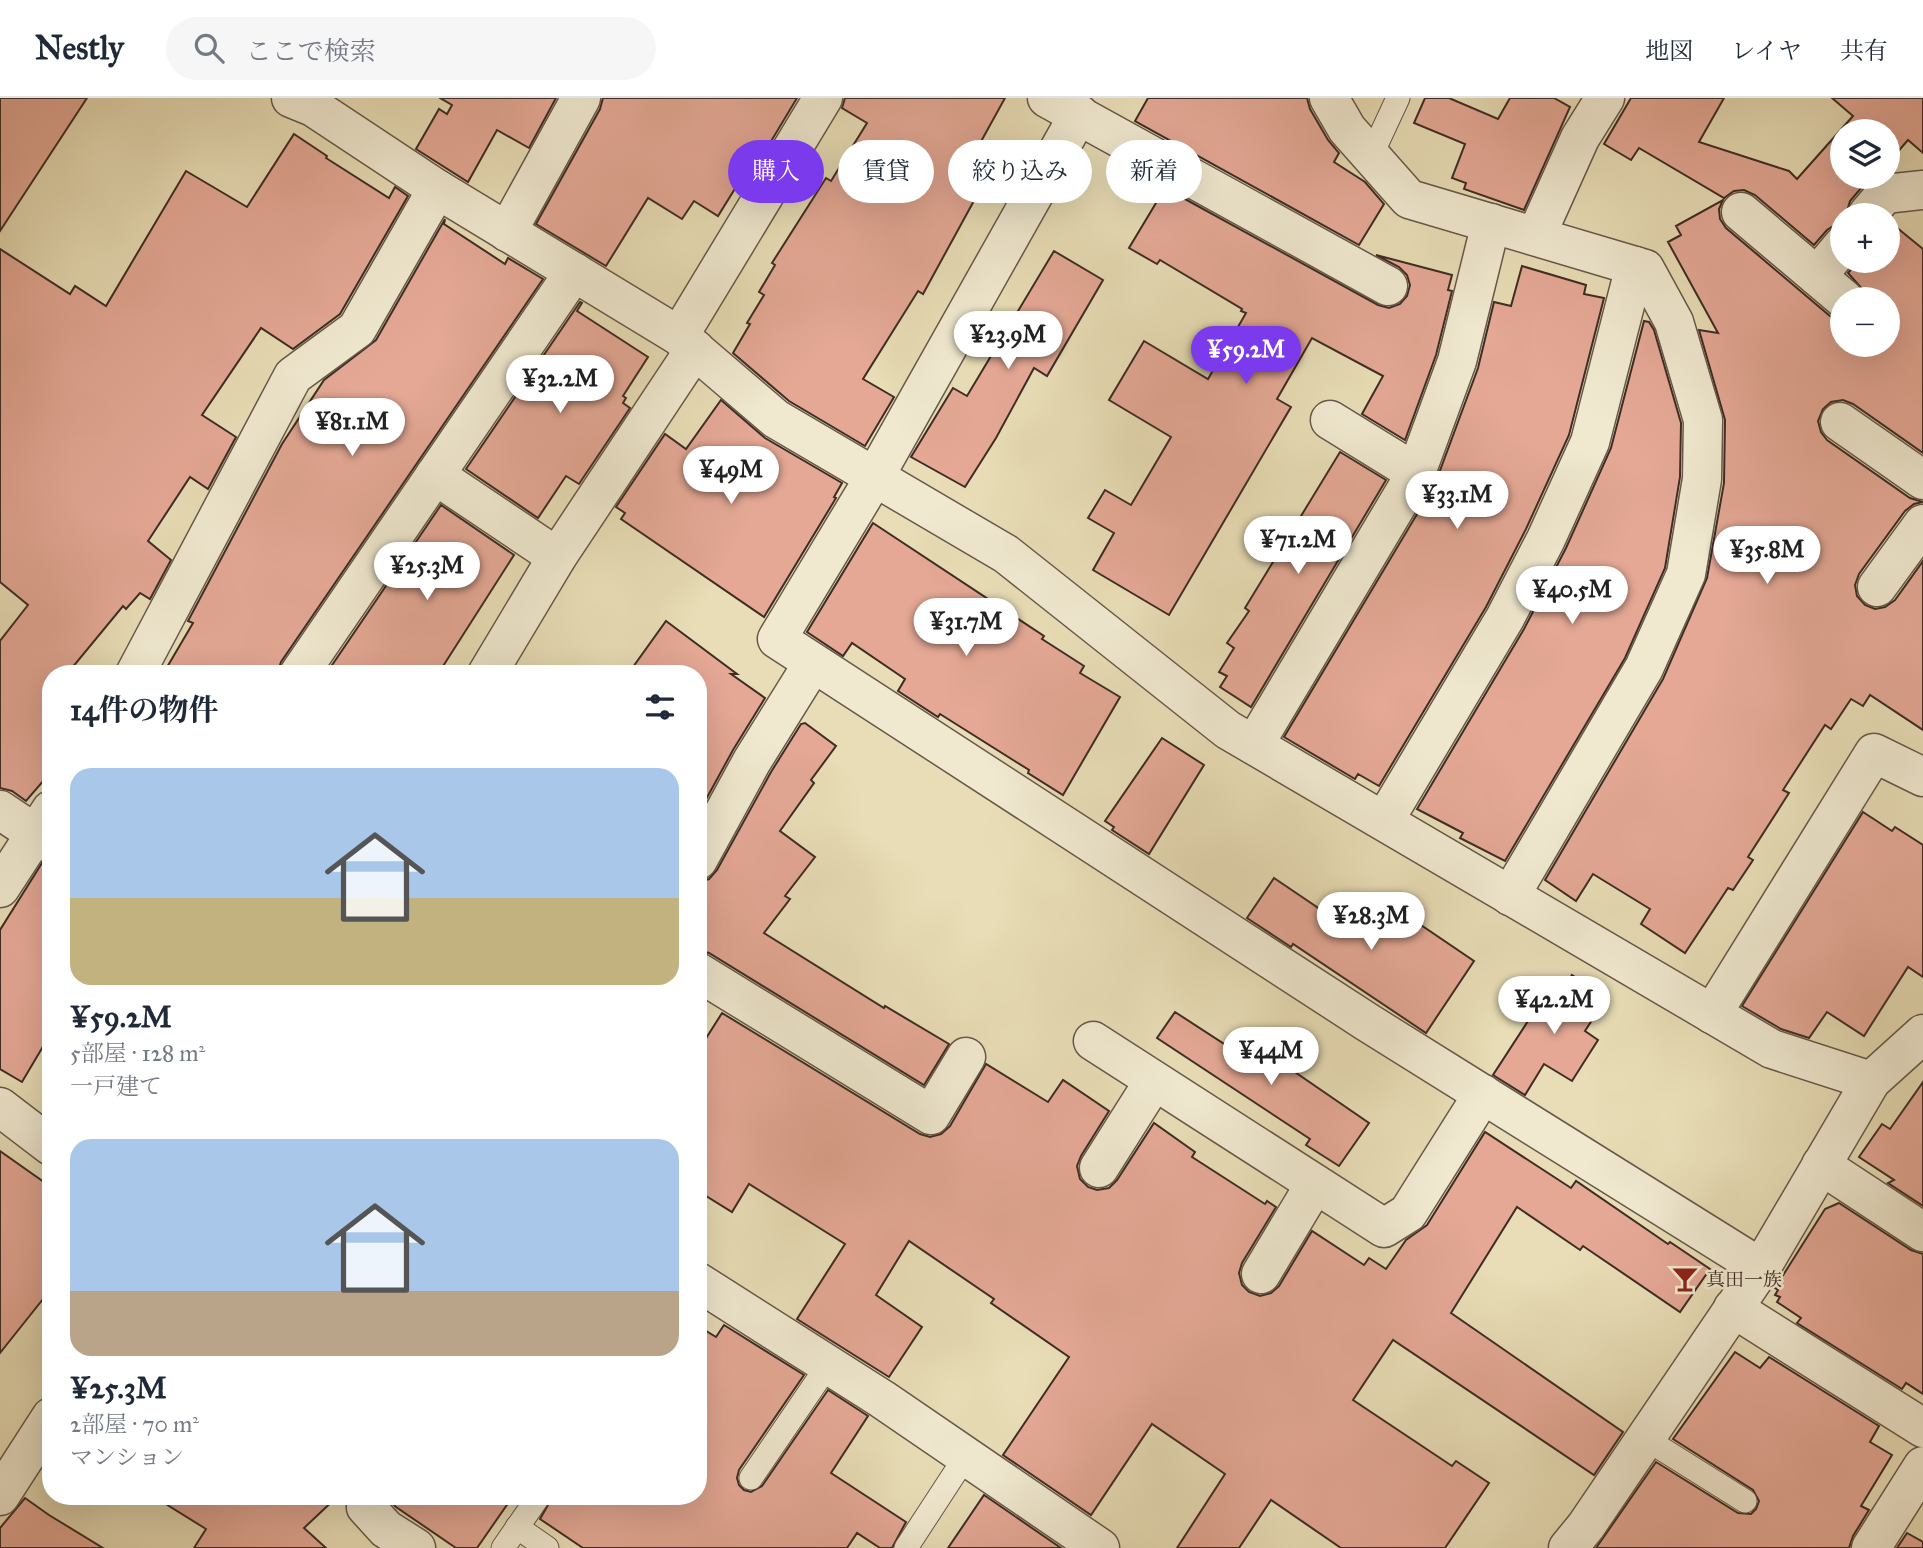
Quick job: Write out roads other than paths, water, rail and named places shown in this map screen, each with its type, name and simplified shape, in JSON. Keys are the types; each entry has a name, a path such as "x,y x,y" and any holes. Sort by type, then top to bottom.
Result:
{"street":[{"path":"507,232 580,98"},
{"path":"492,665 687,342 823,98"},
{"path":"1329,98 1347,128 1409,199 1645,269 1674,322 1703,420 1702,479 1686,574 1644,668 1510,896"},
{"path":"1536,236 1580,138 1605,98"},
{"path":"308,101 437,189 687,342 776,419 1006,554 1228,730 1772,1049 1871,1081"},
{"path":"1388,286 1063,106 874,478 777,639 1367,1022 1761,1268"},
{"path":"140,665 293,376 357,329 437,189"},
{"path":"1877,203 1885,194 1923,190"},
{"path":"1741,212 1830,287"},
{"path":"1254,745 1416,473 1457,361 1491,223"},
{"path":"1384,821 1505,618 1569,490 1590,442 1635,266"},
{"path":"305,665 573,272"},
{"path":"1329,420 1416,473"},
{"path":"1840,422 1923,480"},
{"path":"435,475 557,558"},
{"path":"1877,587 1923,524"},
{"path":"707,843 752,761 813,663"},
{"path":"1712,1014 1874,752 1923,777"},
{"path":"0,810 42,828"},
{"path":"0,888 42,835"},
{"path":"707,985 931,1115 966,1057"},
{"path":"1568,1548 1586,1527 1761,1268 1871,1081 1923,1034"},
{"path":"1093,1041 1384,1228 1408,1213 1483,1094"},
{"path":"1099,1168 1154,1081"},
{"path":"0,1107 42,1139"},
{"path":"1821,1165 1923,1232"},
{"path":"1261,1274 1315,1184"},
{"path":"707,1293 828,1365 1100,1548"},
{"path":"1733,1308 1923,1428"},
{"path":"0,1496 42,1431"},
{"path":"1871,1548 1923,1466"}],"lane":[{"path":"1371,156 1398,98"},
{"path":"751,1478 828,1365"},
{"path":"1646,1439 1745,1501"},
{"path":"906,1548 966,1456"},
{"path":"503,1548 533,1505"},
{"path":"517,1527 547,1548"}],"place":[{"name":"真田一族","path":"1685,1279"}]}
